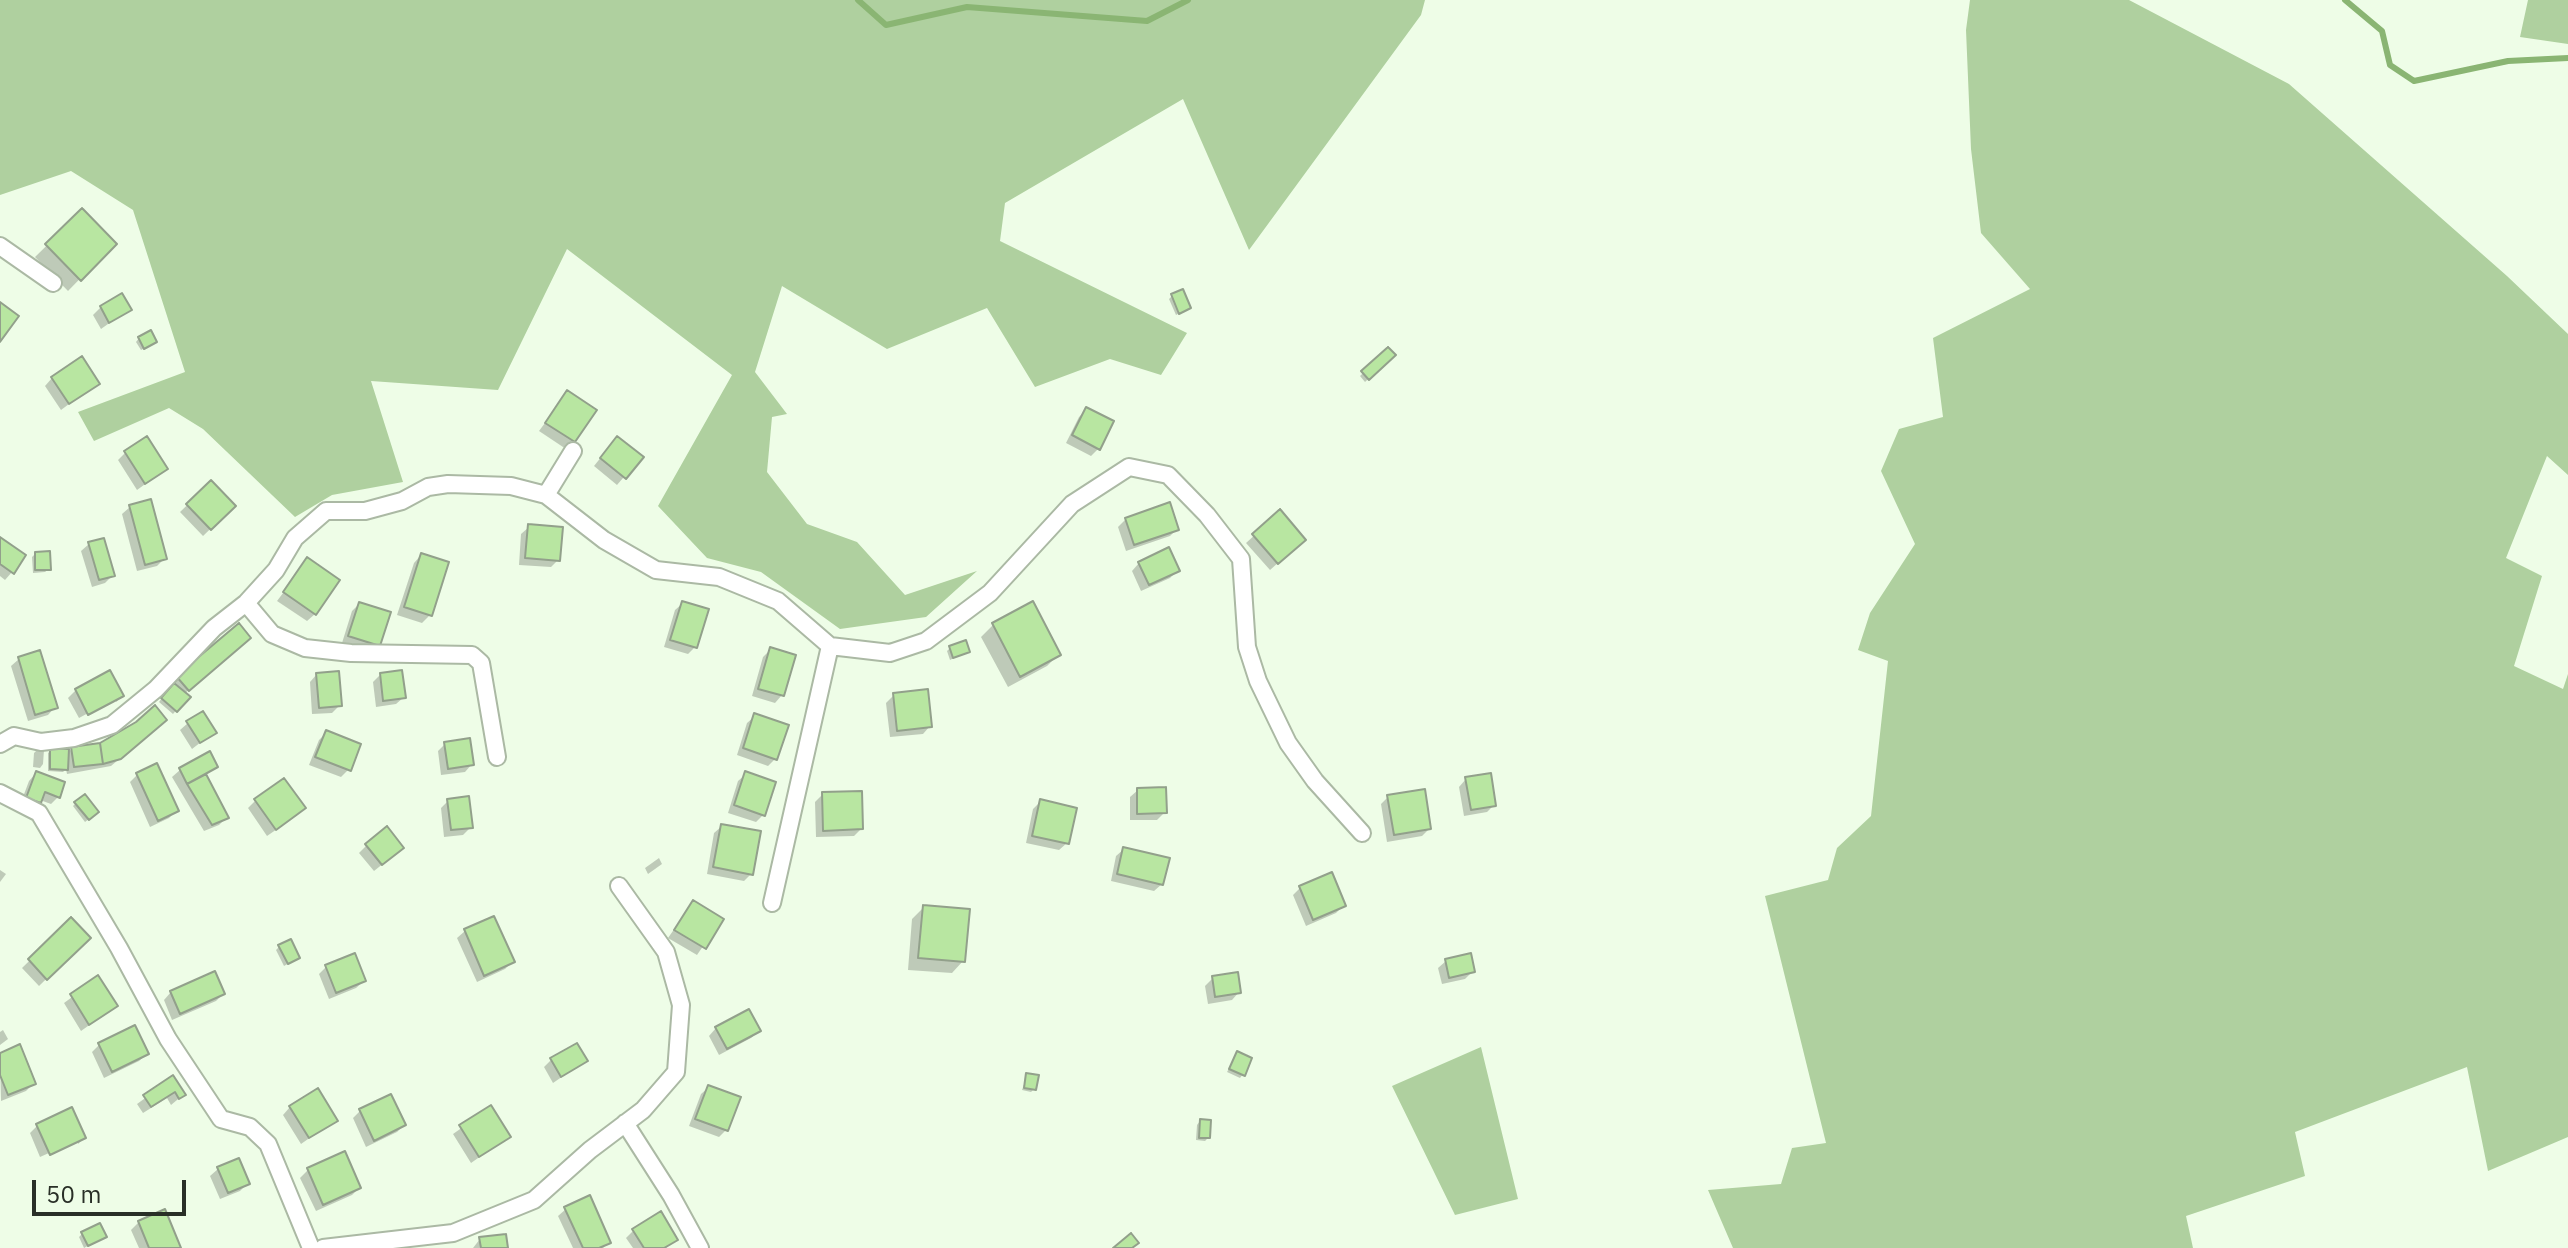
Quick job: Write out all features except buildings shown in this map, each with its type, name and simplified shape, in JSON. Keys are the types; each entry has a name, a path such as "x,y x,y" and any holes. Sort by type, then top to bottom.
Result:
{"street":[{"path":"0,246 53,283"},
{"path":"546,495 573,451"},
{"path":"0,744 14,736 41,742 74,738 112,725 156,689 214,628 246,603 276,570 295,538 326,511 365,511 402,501 428,487 448,484 511,486 546,495 604,540 656,570 719,577 778,601 830,646 890,653 926,641 990,593 1072,504 1129,467 1168,475 1207,515 1241,559 1247,647 1258,681 1288,743 1315,781 1362,833"},
{"path":"246,603 272,634 305,648 351,653 472,655 481,663 497,757"},
{"path":"772,903 830,646"},
{"path":"0,793 39,813 119,948 168,1039 221,1119 250,1127 268,1144 311,1248"},
{"path":"323,1248 453,1233 534,1200 590,1150 643,1110 676,1072 681,1005 666,952 619,886"},
{"path":"625,1123 671,1195 700,1248"}],"green space":[{"path":"0,0 1425,0 1421,15 1249,250 1183,99 1005,203 1000,241 1187,333 1161,375 1110,359 1035,387 987,308 887,349 782,286 755,372 787,414 772,417 767,472 807,524 857,542 905,595 977,571 926,617 840,629 761,572 707,558 658,506 732,375 567,249 498,390 371,381 403,482 332,495 295,517 203,429 169,408 94,441 78,412 185,372 133,210 71,171 0,195"},
{"path":"1970,0 2129,0 2289,84 2507,276 2568,334 2568,475 2547,456 2506,558 2542,576 2514,666 2563,689 2568,674 2568,1137 2488,1171 2467,1067 2295,1132 2305,1176 2186,1216 2193,1248 1733,1248 1708,1190 1781,1184 1792,1148 1826,1143 1765,896 1828,880 1837,848 1871,816 1888,661 1858,650 1870,613 1915,544 1881,471 1899,429 1943,417 1933,338 2030,289 1981,233 1971,149 1966,30"},
{"path":"2528,0 2568,0 2568,44 2520,37"},
{"path":"1481,1047 1518,1199 1455,1215 1392,1086"}],"waterway":[{"path":"858,0 886,25 967,7 1147,21 1188,0"},
{"path":"2345,0 2382,31 2390,65 2414,81 2508,61 2568,58"}]}
